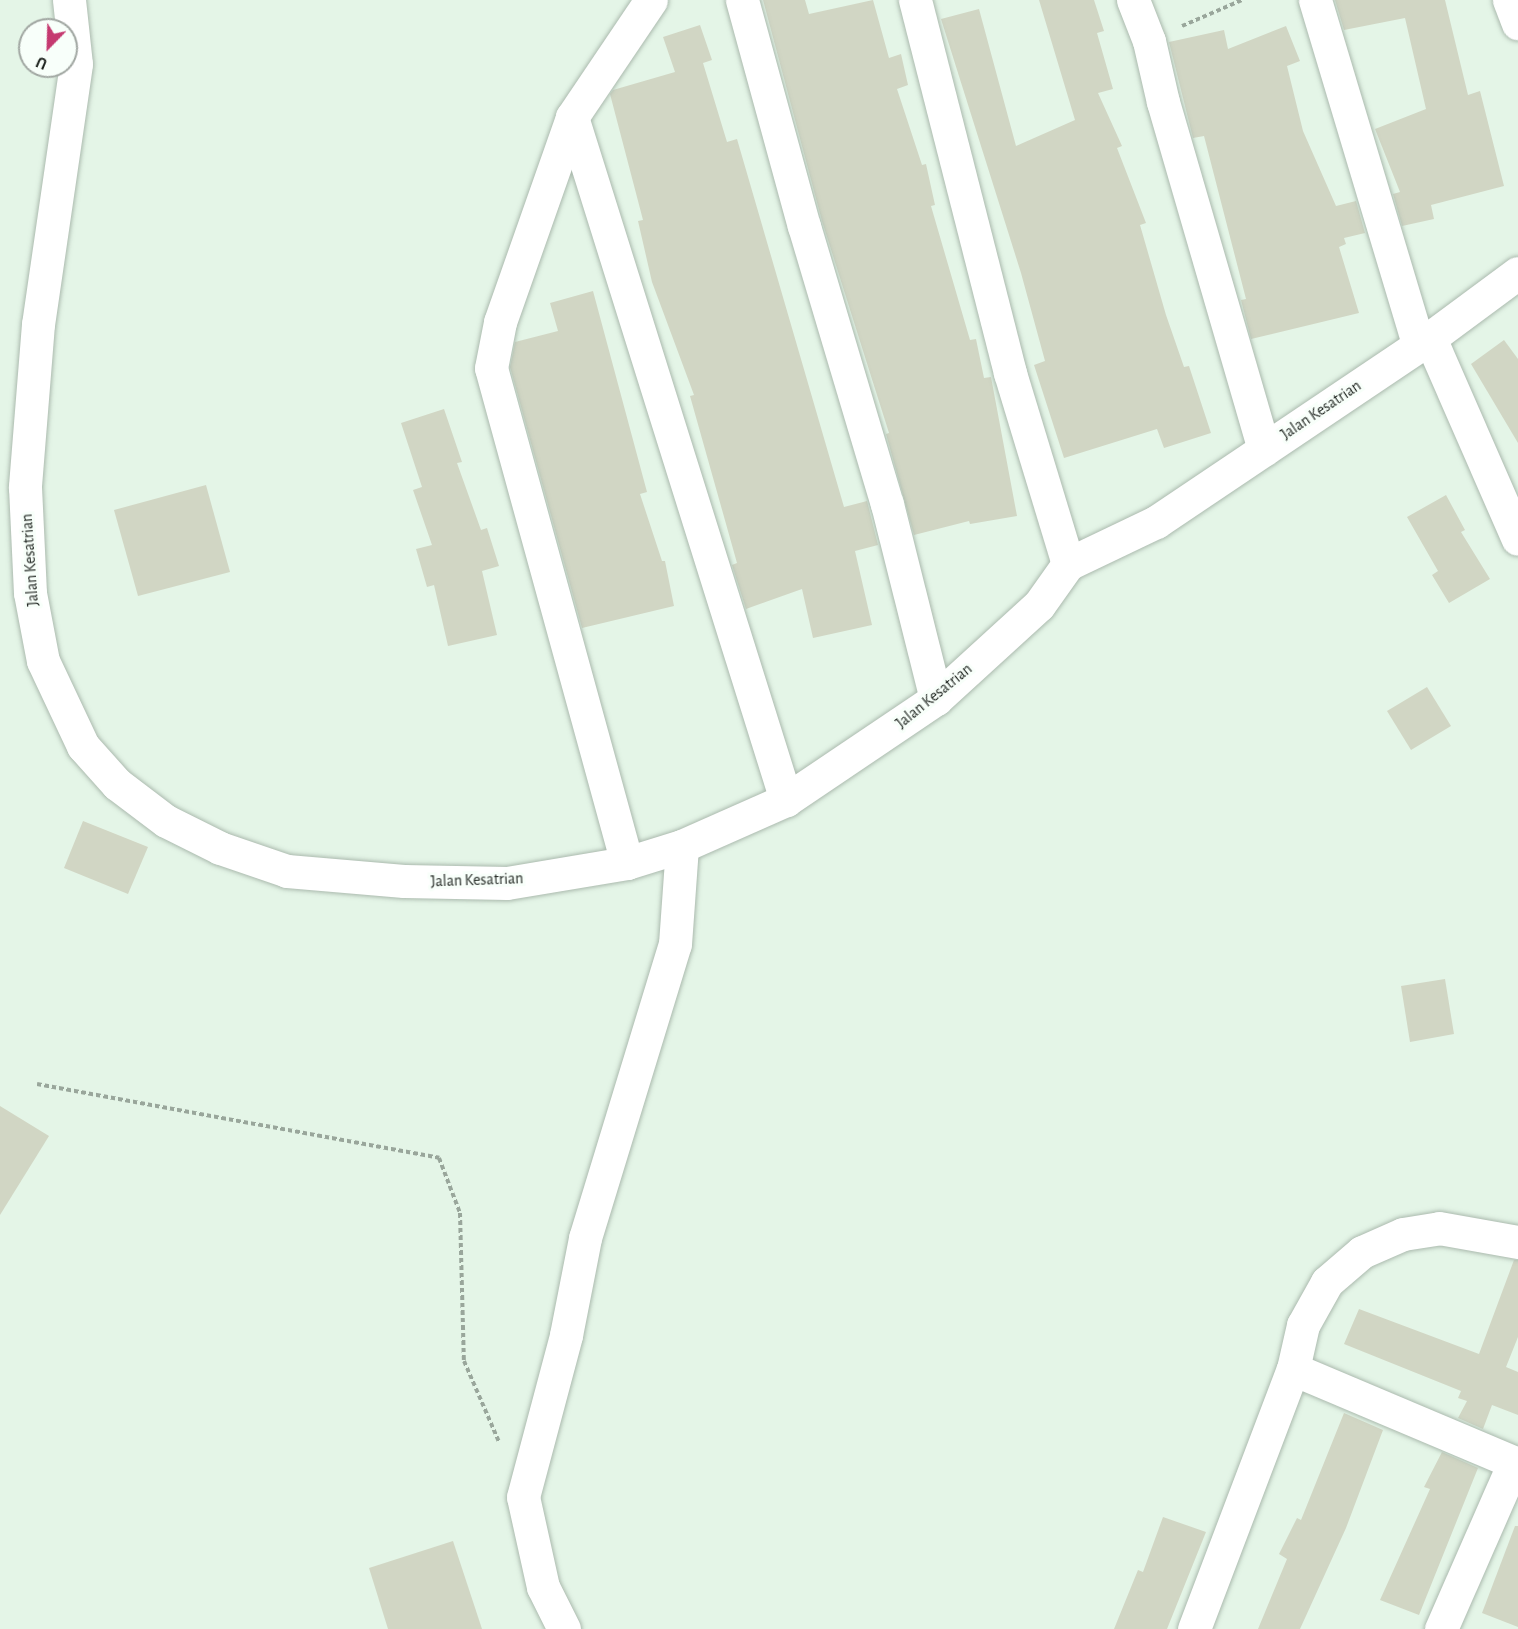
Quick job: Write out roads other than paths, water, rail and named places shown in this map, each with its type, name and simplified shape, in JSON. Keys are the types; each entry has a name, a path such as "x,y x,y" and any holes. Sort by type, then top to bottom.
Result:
{"street":[{"name":"Jalan Kesatrian","path":"69,0 76,64 38,324 25,487 30,593 43,661 83,746 117,784 166,821 220,848 286,871 404,881 507,883 627,862 682,846 786,800 936,699 1039,605 1068,564 1156,522 1424,341 1518,273"},
{"path":"627,862 491,368 500,322 572,117 651,0"},
{"path":"742,0 804,226 887,504 936,699"},
{"path":"915,0 1010,373 1068,564"},
{"path":"1133,0 1149,41 1163,102 1264,450"},
{"path":"1315,0 1424,341 1518,539"},
{"path":"1509,0 1518,23"},
{"path":"572,117 786,800"},
{"path":"564,1629 543,1587 523,1497 566,1335 585,1238 675,944 682,846"},
{"path":"1194,1629 1293,1369 1304,1325 1327,1282 1362,1251 1403,1234 1439,1228 1518,1242"},
{"path":"1293,1369 1516,1463 1441,1629"}]}
